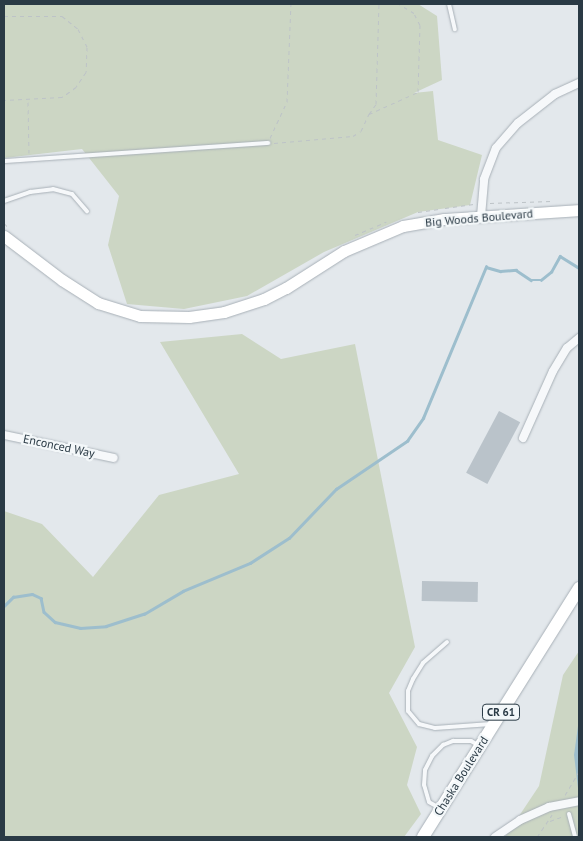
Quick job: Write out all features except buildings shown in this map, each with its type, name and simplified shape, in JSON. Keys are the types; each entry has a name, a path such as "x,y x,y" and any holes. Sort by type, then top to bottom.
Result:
{"main road":[{"name":"Chaska Boulevard","path":"423,837 579,588"}],"street":[{"path":"481,216 484,179 496,148 533,111 555,94 579,83"},
{"name":"Big Woods Boulevard","path":"4,236 74,289 110,308 156,318 190,317 224,312 264,299 286,288 344,251 382,233 425,221 579,210"},
{"path":"523,438 553,371 567,348 579,338"},
{"name":"Enconced Way","path":"4,435 114,458"},
{"path":"495,837 520,820 549,807 568,805 579,801"},
{"path":"568,805 570,814"}],"lane":[{"path":"449,4 455,29"},
{"path":"4,161 268,143"},
{"path":"4,201 53,188 72,194 87,212"},
{"path":"447,642 424,663 413,679 408,691 408,711 419,724 435,728 472,723 494,724"},
{"path":"441,808 429,802 424,785 425,770 432,756 442,746 453,741 471,741 480,747"},
{"path":"570,814 574,837"}],"path":[{"path":"291,4 287,102 268,143 353,136 361,131 376,104 379,4"},
{"path":"369,114 418,92 420,25 414,13 399,4"},
{"path":"4,16 62,16 78,28 87,47 86,72 76,87 62,97 28,101 4,100"},
{"path":"28,101 29,158"},
{"path":"410,214 482,204 551,201"},
{"path":"353,235 394,219"},
{"path":"572,783 579,772"},
{"path":"550,821 570,814"},
{"path":"537,837 543,828"}],"green space":[{"path":"4,4 418,4 437,16 442,80 414,93 433,91 438,140 482,155 470,205 418,212 324,252 247,296 184,309 127,304 108,245 119,196 82,149 4,158"},
{"path":"242,334 281,359 355,344 415,647 389,693 417,747 407,785 421,814 404,837 4,837 4,511 42,524 93,577 159,495 239,474 160,342"},
{"path":"579,651 579,837 505,837 539,786 563,675"}],"water":[{"path":"579,719 579,796 574,755"}],"waterway":[{"path":"4,606 13,597 32,594 41,598 44,612 55,622 80,628 106,626 144,614 183,591 250,563 289,538 336,489 407,441 423,418 486,267 500,271 516,270 531,280 541,280 551,272 560,256 579,268"}]}
